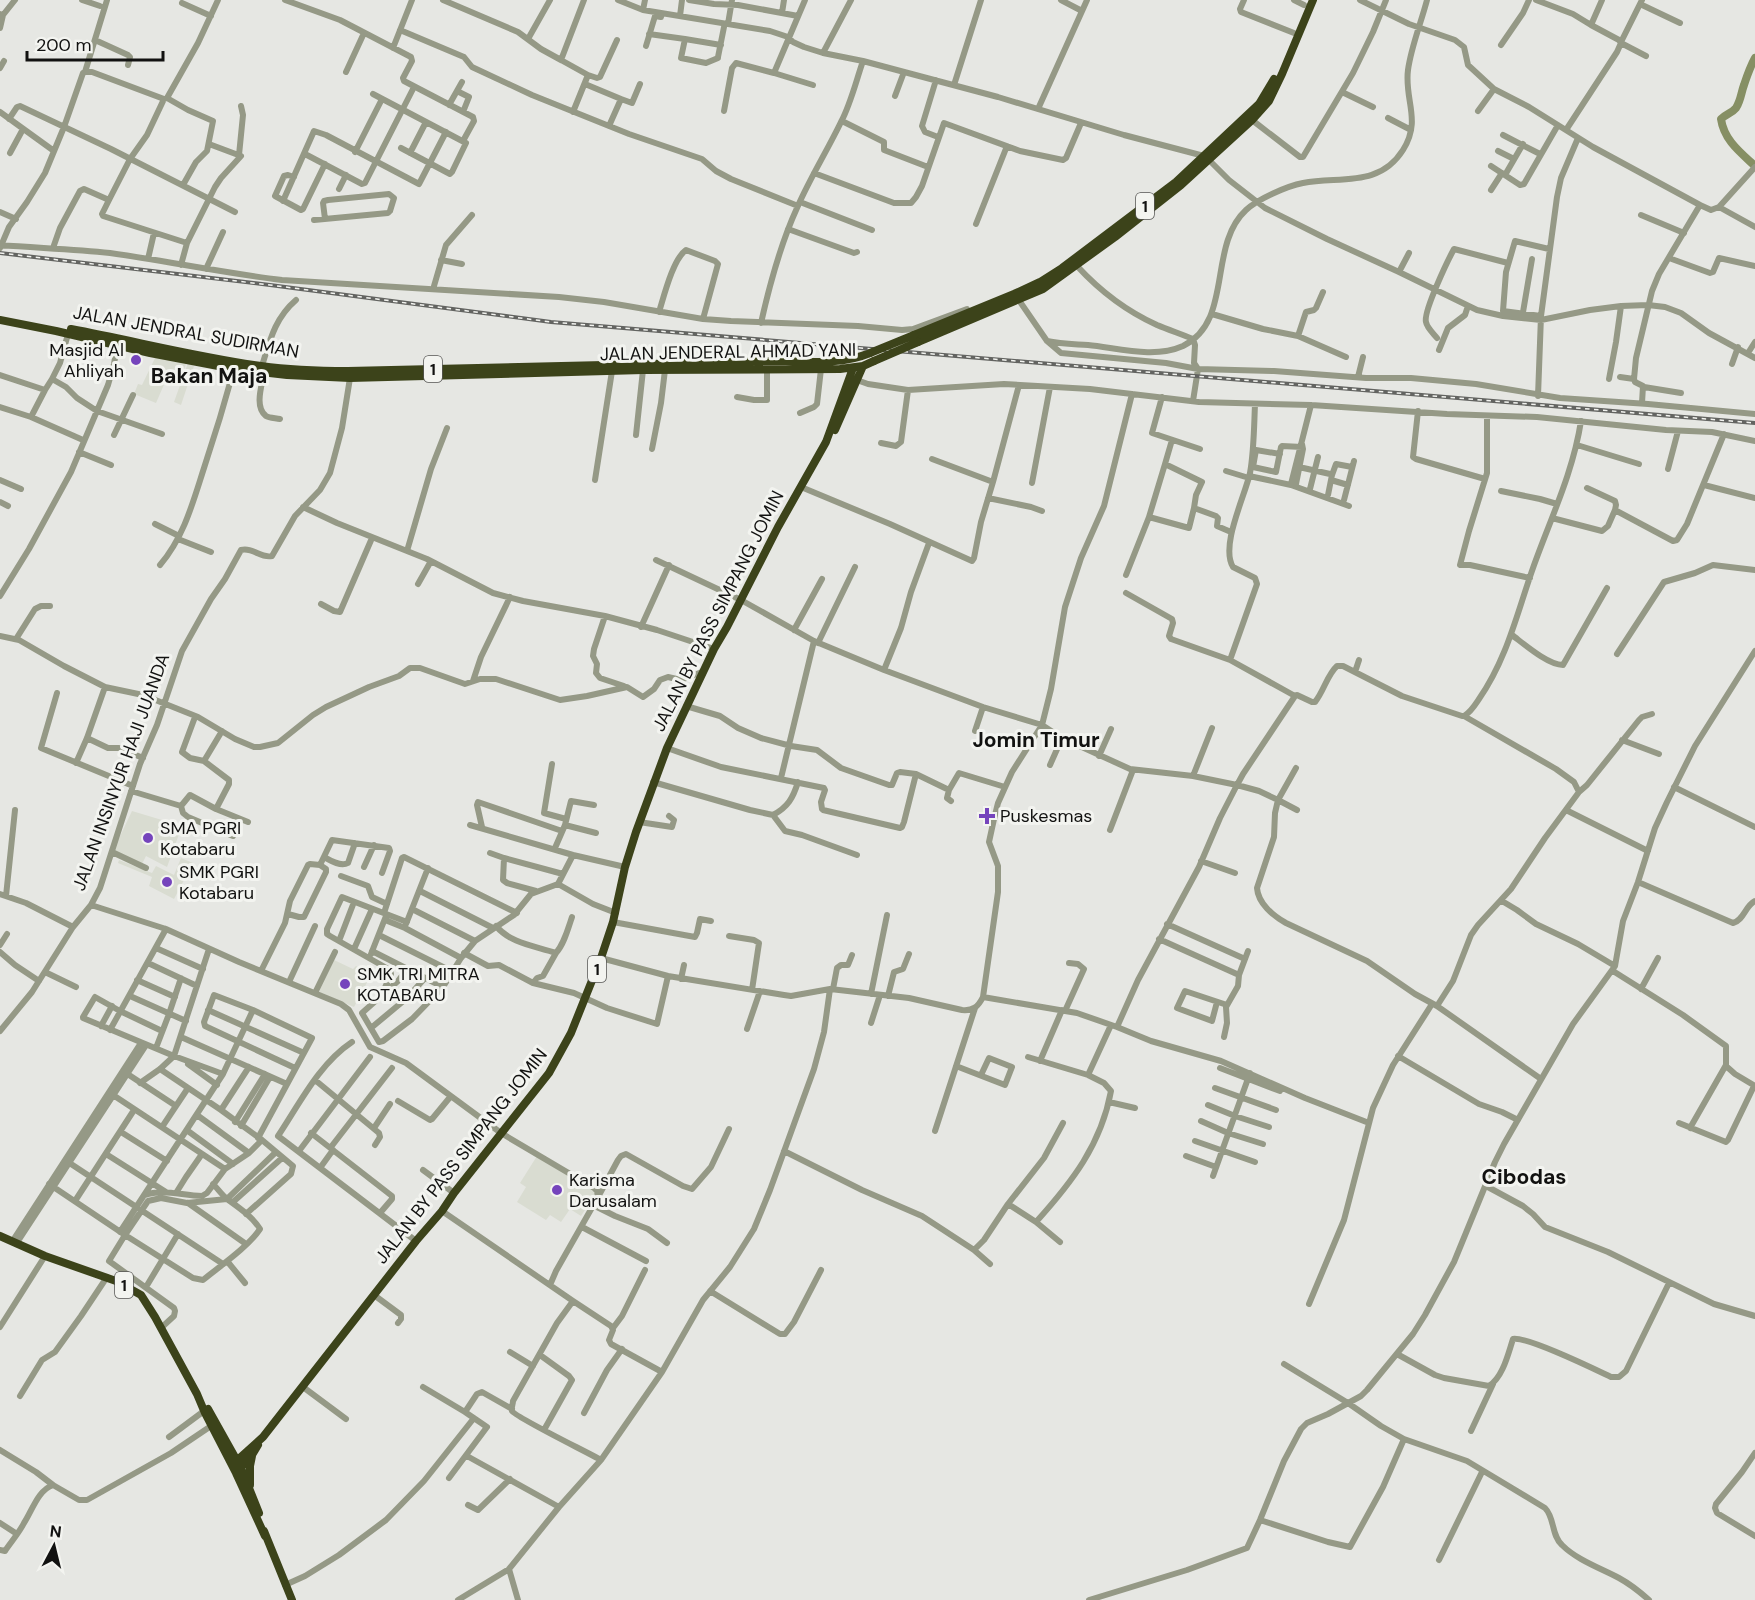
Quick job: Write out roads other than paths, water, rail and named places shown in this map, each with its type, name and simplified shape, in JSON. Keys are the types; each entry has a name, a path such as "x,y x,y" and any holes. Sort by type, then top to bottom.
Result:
{"highway":[{"name":"1","path":"997,304 1043,289 1077,266 1168,196 1265,96 1308,2"},
{"name":"1","path":"1016,297 1090,247 1153,200 1252,120 1274,92 1308,2"},
{"name":"JALAN JENDERAL AHMAD YANI","path":"0,320 234,369 350,378 644,370 853,368 863,366 872,357 997,304"},
{"name":"JALAN JENDRAL SUDIRMAN","path":"0,315 263,370 348,371 668,363 820,362 872,357"},
{"name":"JALAN BY PASS SIMPANG JOMIN","path":"826,442 844,397 863,366"},
{"name":"JALAN BY PASS SIMPANG JOMIN","path":"236,1467 251,1453 554,1065 571,1033 601,958 639,822 667,748 714,649 826,442 839,424 854,379 853,368"},
{"path":"840,369 844,378 844,397"},
{"name":"1","path":"0,1236 45,1256 107,1277 141,1295 197,1394 211,1426 236,1467"},
{"name":"1","path":"197,1394 232,1451"},
{"path":"232,1451 242,1454 251,1453 250,1490"},
{"path":"232,1451 236,1467 292,1600"},
{"path":"236,1467 250,1490 265,1536"}],"street":[{"path":"0,28 2,15 15,0"},
{"path":"83,0 100,6"},
{"path":"107,0 85,72 54,151 37,187 9,227 0,246 53,248 148,259 282,280 559,297 604,302 703,319 907,330 982,304 997,304"},
{"path":"187,243 102,214 130,159 147,135 165,98 183,70 218,0"},
{"path":"285,0 298,2 340,20 412,58 403,79 473,117 474,121 463,141"},
{"path":"393,48 412,0"},
{"path":"443,0 518,32 541,49 597,78 600,77 617,40"},
{"path":"528,39 550,0"},
{"path":"561,60 584,0"},
{"path":"618,0 643,10 728,25"},
{"path":"643,10 645,0"},
{"path":"680,16 681,0"},
{"path":"689,0 749,4 798,16"},
{"path":"782,13 784,0"},
{"path":"774,73 805,0"},
{"path":"823,53 851,0"},
{"path":"954,84 981,0"},
{"path":"1061,0 1082,11"},
{"path":"1038,109 1087,0"},
{"path":"1244,0 1241,12 1294,33"},
{"path":"1294,0 1308,2"},
{"path":"1360,0 1395,18 1462,45 1468,65 1494,89 1529,107 1578,138 1711,210 1719,207 1754,168"},
{"path":"1252,120 1302,158 1342,92 1373,32 1386,0"},
{"path":"1047,340 1056,343 1152,352 1174,349 1193,339 1212,314 1225,245 1246,210 1289,186 1354,180 1380,172 1401,153 1408,142 1411,130 1412,110 1408,76 1428,0"},
{"path":"1501,45 1529,0"},
{"path":"1536,0 1573,14 1646,56"},
{"path":"1591,25 1602,0"},
{"path":"1566,130 1617,52 1641,2 1680,23"},
{"path":"182,3 211,16"},
{"path":"686,39 681,58 706,63 718,58 732,3"},
{"path":"646,46 654,16 770,31 788,37 798,45 823,53 954,84 1206,158 1257,202 1285,218 1327,240 1486,313 1541,318 1621,306 1665,307 1682,313 1709,333 1755,358"},
{"path":"400,30 464,57 472,67 532,95 609,126 702,159 716,171 731,179 872,230"},
{"path":"346,72 364,33"},
{"path":"649,34 721,45"},
{"path":"95,40 129,55 128,65"},
{"path":"0,68 4,61"},
{"path":"761,322 788,229 842,121 863,61"},
{"path":"724,111 734,64 737,63 813,86"},
{"path":"85,72 92,72 165,98 212,120 213,126 207,150 196,162 183,185"},
{"path":"895,96 904,72"},
{"path":"573,112 588,75"},
{"path":"936,80 922,126 925,132 938,137"},
{"path":"449,105 462,82"},
{"path":"585,84 631,103 640,84"},
{"path":"366,197 364,184 414,87"},
{"path":"1478,111 1494,89"},
{"path":"457,91 470,98 463,112"},
{"path":"1342,92 1373,107"},
{"path":"373,94 463,141 466,145 451,174 401,148"},
{"path":"355,152 382,99"},
{"path":"609,126 621,99"},
{"path":"9,119 20,106 235,212"},
{"path":"181,265 187,243 221,177 240,158 243,115 241,106"},
{"path":"0,112 54,151"},
{"path":"1388,118 1411,130"},
{"path":"842,121 884,142 885,150 928,167"},
{"path":"410,153 426,122"},
{"path":"814,173 894,203 906,204 911,203 916,197 943,124 947,123 1032,154 1064,160 1081,123"},
{"path":"1491,166 1520,185 1524,184 1558,125"},
{"path":"10,153 23,129"},
{"path":"326,164 303,209 298,210 283,201 314,131 326,135 419,184 446,132"},
{"path":"1503,135 1540,154"},
{"path":"1538,396 1541,318 1558,188 1578,138"},
{"path":"209,144 239,155"},
{"path":"1491,190 1523,144"},
{"path":"976,224 1007,146"},
{"path":"1498,151 1514,159"},
{"path":"305,154 364,184"},
{"path":"339,189 346,175"},
{"path":"53,248 60,228 80,191 84,189 109,200"},
{"path":"314,221 388,213 394,198 392,195 324,201 325,219"},
{"path":"1634,379 1636,358 1656,281 1700,205"},
{"path":"1719,207 1755,226"},
{"path":"0,212 15,219"},
{"path":"434,286 447,244 472,215"},
{"path":"1641,215 1684,233"},
{"path":"788,229 854,253 857,252"},
{"path":"206,269 223,232"},
{"path":"148,259 153,233"},
{"path":"1503,314 1508,263 1515,241 1549,249"},
{"path":"1437,338 1425,319 1435,289 1450,256 1456,249 1508,263"},
{"path":"659,312 672,273 682,253 686,250 718,264 703,319"},
{"path":"1399,272 1409,253"},
{"path":"1669,258 1710,273 1713,272 1719,258 1755,266"},
{"path":"1522,316 1532,259"},
{"path":"441,261 462,264"},
{"path":"1077,266 1099,289 1124,308 1157,325 1193,339"},
{"path":"423,288 434,286 450,290"},
{"path":"1298,336 1306,312 1316,308 1323,292"},
{"path":"1016,297 1047,340 1061,353 1166,363 1198,369 1411,378 1476,384 1538,396 1755,414"},
{"path":"280,419 267,417 262,412 260,405 263,370 274,329 286,308 296,300"},
{"path":"1439,350 1448,328 1465,315 1468,306"},
{"path":"1609,379 1617,342 1621,306"},
{"path":"1212,314 1263,329 1298,336 1346,357"},
{"path":"30,417 60,363 68,334"},
{"path":"1193,339 1194,363 1198,369 1193,401"},
{"path":"1748,353 1755,342"},
{"path":"0,596 71,472 108,384 117,346"},
{"path":"1732,364 1738,347"},
{"path":"1359,377 1363,357"},
{"path":"160,565 189,516 234,369"},
{"path":"737,397 767,400 767,369"},
{"path":"800,413 817,404 821,369"},
{"path":"636,435 644,370"},
{"path":"652,450 665,370"},
{"path":"595,480 612,371"},
{"path":"0,375 45,390"},
{"path":"1620,377 1634,379 1644,387 1681,393"},
{"path":"350,378 342,428 330,473 320,490 303,507 430,561 482,589 510,597 605,616 714,649"},
{"path":"52,379 97,411 162,434"},
{"path":"854,379 908,390 987,384 1019,385 1193,401 1537,417 1724,434 1755,441"},
{"path":"801,487 972,561 1019,385"},
{"path":"1032,483 1050,387"},
{"path":"1642,403 1644,387"},
{"path":"881,443 896,446 901,442 908,390"},
{"path":"935,1131 975,1008 983,997 999,877 998,866 990,845 998,804 1020,757 1042,725 1051,689 1065,607 1081,558 1106,499 1132,394"},
{"path":"114,435 133,395"},
{"path":"1162,397 1152,433 1200,449"},
{"path":"1230,660 1257,584 1255,578 1231,565 1231,532 1249,477 1255,404"},
{"path":"1311,405 1297,467 1314,470 1348,485"},
{"path":"0,407 83,440"},
{"path":"1418,411 1413,457 1485,479"},
{"path":"1487,416 1488,466 1460,565 1470,565 1530,579"},
{"path":"1464,716 1474,707 1486,688 1512,635 1577,445 1581,421"},
{"path":"407,551 431,470 447,428"},
{"path":"1668,469 1678,431"},
{"path":"1615,510 1676,541 1687,524 1724,434"},
{"path":"1125,575 1149,517 1172,440"},
{"path":"1577,445 1639,464"},
{"path":"1280,454 1257,450 1253,467 1275,476 1283,446 1301,446"},
{"path":"79,452 111,465"},
{"path":"1310,489 1318,457"},
{"path":"932,459 993,482"},
{"path":"1149,517 1189,528 1196,495 1202,482 1165,464"},
{"path":"1226,471 1291,485 1346,503 1353,464 1336,464 1328,495"},
{"path":"0,480 21,489"},
{"path":"1704,485 1755,498"},
{"path":"1552,518 1602,531 1608,526 1615,510 1615,501 1587,488"},
{"path":"1501,491 1557,504"},
{"path":"988,498 1042,511"},
{"path":"0,502 8,506"},
{"name":"JALAN INSINYUR HAJI JUANDA","path":"0,1031 39,981 100,888 132,788 183,648 211,599 241,550 249,549 267,557 272,556 303,507"},
{"path":"1194,508 1216,516 1218,526 1231,532"},
{"path":"155,524 178,538 211,552"},
{"path":"321,604 340,612 372,538"},
{"path":"884,670 901,628 929,543"},
{"path":"656,560 741,600 816,642 983,707 1042,725 1062,738 1133,770 1193,776 1237,785 1259,791 1297,810"},
{"path":"418,584 430,561"},
{"path":"642,627 669,565"},
{"path":"1617,654 1664,582 1713,565 1755,570"},
{"path":"782,778 788,745 816,642 855,567"},
{"path":"794,630 822,579"},
{"path":"1512,635 1557,665 1563,665 1607,588"},
{"path":"1126,593 1172,619 1169,636 1171,639 1230,660 1295,696 1315,702 1323,691 1332,670 1337,666 1355,672 1402,696 1464,716 1556,769 1574,782 1579,792"},
{"path":"473,681 481,657 510,597"},
{"path":"16,639 35,609 50,606"},
{"path":"605,616 593,656 597,664 596,673 600,678 627,687 643,697 660,680 668,677 681,680 702,672"},
{"path":"0,636 16,639 105,687 143,695 195,717 254,747 278,743 326,707 399,676 410,668 420,668 460,684 469,684 480,679 496,679 560,700 627,687"},
{"path":"1089,1600 1239,1552 1250,1544 1284,1461 1301,1429 1307,1423 1348,1403 1368,1390 1419,1325 1436,1298 1460,1249 1495,1162 1518,1120 1573,1024 1614,969 1623,921 1655,828 1695,746 1755,651"},
{"path":"1355,672 1359,660"},
{"path":"76,763 105,687"},
{"path":"57,693 41,748 132,788 181,806"},
{"path":"1088,1075 1201,861 1237,785 1295,696"},
{"path":"686,706 720,716 738,728 761,738 817,750 842,768 889,785 892,784 898,772 916,774 949,790"},
{"path":"975,731 983,707"},
{"path":"1309,1304 1344,1220 1369,1123 1382,1088 1398,1056 1453,981 1471,935 1483,918 1502,901 1579,792 1587,786 1622,740 1639,720 1652,714"},
{"path":"195,717 182,752 190,758 204,761 229,780 216,809"},
{"path":"1193,776 1212,728"},
{"path":"1099,756 1111,729"},
{"path":"204,761 222,731"},
{"path":"87,738 108,748 119,748 143,758"},
{"path":"1050,765 1062,738"},
{"path":"1622,740 1659,754"},
{"path":"667,748 721,767 824,788 821,802 823,810 901,828 916,774"},
{"path":"552,764 544,813 564,825"},
{"path":"1296,768 1278,800 1274,837 1257,888 1263,904 1279,919 1367,961 1541,1079"},
{"path":"1110,830 1133,770"},
{"path":"951,801 947,798 949,790 959,773 1005,786"},
{"path":"653,782 773,815 782,811 789,804 798,782"},
{"path":"1674,787 1755,827"},
{"path":"181,806 189,795 248,822"},
{"path":"555,848 570,803 572,801 594,805"},
{"path":"482,827 478,802 596,833"},
{"path":"181,806 183,813 188,817 233,836"},
{"path":"15,810 3,895 73,927"},
{"path":"1566,810 1648,851"},
{"path":"773,815 785,831 857,855"},
{"path":"639,822 672,828 674,820 669,816"},
{"path":"470,825 573,855 625,867"},
{"path":"320,865 332,840 374,845 390,849 382,873"},
{"path":"324,858 346,865 355,843"},
{"path":"364,867 374,845"},
{"path":"112,852 146,868"},
{"path":"490,853 563,874"},
{"path":"407,969 399,981 362,1013 378,1041 383,1041 412,1019 443,987 463,955 475,941 517,913 527,897 558,884 573,855"},
{"path":"370,954 379,935 403,858 428,868 517,913"},
{"path":"504,858 503,880 536,892"},
{"path":"1201,861 1235,873"},
{"path":"261,971 285,923 290,901 308,865 320,865 326,869 304,917 299,918 288,914"},
{"path":"406,925 428,868"},
{"path":"341,876 368,886 372,897 387,904"},
{"path":"1638,882 1733,923 1738,921 1750,903 1755,901"},
{"path":"558,884 614,918 695,937 700,919 711,921"},
{"path":"420,891 495,927 518,942 556,953"},
{"path":"443,987 407,969 354,949 327,934 327,929 341,898 385,915 488,966 499,965 534,983 574,993 607,1008 657,1024 668,976"},
{"path":"1502,901 1536,924 1578,944 1726,1046 1726,1065 1690,1128"},
{"path":"339,941 354,902"},
{"path":"91,904 166,929 346,1007 370,1047 406,1062 501,1133 594,1188 598,1197"},
{"path":"354,949 372,909"},
{"path":"412,909 475,941"},
{"path":"871,994 887,915"},
{"path":"534,983 537,978 543,976 559,951 572,917"},
{"path":"1167,924 1245,959"},
{"path":"289,982 315,926"},
{"path":"110,1030 166,929"},
{"path":"0,945 6,934"},
{"path":"379,935 453,972"},
{"path":"729,936 759,943 752,990"},
{"path":"1159,939 1239,975"},
{"path":"156,948 203,969"},
{"path":"140,1083 177,1057 181,1037 209,949"},
{"path":"1224,1037 1227,1005 1238,987 1239,975 1248,951"},
{"path":"0,952 39,981"},
{"path":"315,993 335,952"},
{"path":"370,954 391,972 381,995"},
{"path":"871,1023 894,972 903,969 909,954"},
{"path":"458,1600 509,1569 601,1460 662,1372 710,1291 730,1266 754,1229 810,1084 821,1046 837,968 841,965 848,965 852,955"},
{"path":"601,958 681,979 791,996 832,989 909,998 962,1010 970,1011 975,1008"},
{"path":"1641,989 1658,958"},
{"path":"148,963 197,986"},
{"path":"1040,1061 1084,969 1078,964 1069,963"},
{"path":"681,979 684,965"},
{"path":"45,972 76,987"},
{"path":"156,1048 181,978"},
{"path":"371,1028 407,998 425,978"},
{"path":"137,980 175,997"},
{"path":"747,1029 760,991"},
{"path":"1217,1002 1212,1021 1177,1007 1185,991 1227,1005"},
{"path":"145,1195 166,1192 202,1196 207,1193 225,1169 249,1153 260,1139 287,1083 312,1041 311,1037 253,1010 216,994 213,996 204,1022 205,1026 295,1068"},
{"path":"130,996 186,1021"},
{"path":"162,1031 95,997 83,1018 224,1074"},
{"path":"983,997 1064,1010 1114,1026 1150,1041 1221,1061 1280,1090"},
{"path":"101,1026 112,1006"},
{"path":"208,1010 304,1053"},
{"path":"161,1328 174,1316 175,1310 109,1262 122,1233 145,1195 224,1074 253,1010"},
{"path":"181,1037 287,1083"},
{"path":"352,1042 340,1051 315,1080 278,1136 416,1241"},
{"path":"14,1243 144,1044"},
{"path":"1398,1056 1479,1104 1518,1120"},
{"path":"177,1057 217,1084"},
{"path":"299,1151 370,1058"},
{"path":"956,1066 981,1076 1005,1085 1012,1067 988,1058 981,1076"},
{"path":"1028,1058 1088,1075 1109,1087 1111,1091 1096,1137 1080,1168 1069,1186 1036,1222"},
{"path":"1679,1123 1727,1142 1755,1086 1735,1074 1726,1065"},
{"path":"220,1110 249,1067"},
{"path":"320,1168 392,1068"},
{"path":"1220,1068 1249,1076 1369,1123"},
{"path":"160,1069 260,1139 293,1166 291,1174 246,1214"},
{"path":"125,1073 176,1106"},
{"path":"238,1124 267,1076"},
{"path":"1213,1176 1249,1076"},
{"path":"315,1080 374,1128 380,1135 375,1144"},
{"path":"162,1127 188,1088"},
{"path":"1215,1088 1276,1110"},
{"path":"111,1094 225,1169"},
{"path":"398,1101 430,1120 451,1096"},
{"path":"1109,1102 1135,1108"},
{"path":"374,1128 390,1104"},
{"path":"1208,1104 1234,1116 1269,1126"},
{"path":"75,1201 134,1110"},
{"path":"197,1115 249,1153"},
{"path":"1202,1121 1228,1133 1263,1144"},
{"path":"974,1250 984,1240 1008,1204 1044,1158 1063,1123"},
{"path":"550,1285 620,1158 626,1154 692,1189 711,1167 729,1129"},
{"path":"188,1131 234,1164"},
{"path":"121,1132 167,1161"},
{"path":"311,1133 392,1196 380,1213"},
{"path":"1196,1141 1255,1162"},
{"path":"784,1151 862,1190 922,1216 974,1250 990,1264"},
{"path":"230,1201 276,1152"},
{"path":"106,1154 166,1192"},
{"path":"176,1193 202,1154"},
{"path":"1186,1156 1216,1167"},
{"path":"139,1208 156,1198 187,1203 230,1201 282,1158"},
{"path":"67,1161 225,1262 245,1283"},
{"path":"423,1170 454,1193"},
{"path":"51,1185 193,1278 203,1280 246,1244 260,1229 213,1184"},
{"path":"1486,1186 1530,1211 1545,1227 1608,1252 1714,1304 1755,1316"},
{"path":"187,1203 246,1244"},
{"path":"1008,1204 1036,1222 1059,1242"},
{"path":"593,1205 648,1229 667,1243"},
{"path":"442,1211 613,1328"},
{"path":"582,1227 646,1261"},
{"path":"146,1287 178,1234"},
{"path":"0,1327 2,1319 45,1256"},
{"path":"645,1270 622,1316 613,1328 609,1341 662,1372"},
{"path":"710,1291 783,1334 787,1333 794,1322 821,1270"},
{"path":"20,1396 42,1360 57,1350 107,1277"},
{"path":"1471,1431 1514,1338 1524,1339 1614,1378 1622,1375 1669,1283"},
{"path":"374,1295 401,1315 398,1323"},
{"path":"512,1409 513,1401 557,1323 573,1301"},
{"path":"584,1413 607,1370 622,1349"},
{"path":"510,1352 534,1366"},
{"path":"1397,1354 1424,1370 1444,1378 1483,1386 1493,1384"},
{"path":"540,1355 572,1380 544,1430"},
{"path":"1284,1364 1404,1439 1459,1458 1548,1511 1555,1536 1563,1547 1621,1579 1649,1600"},
{"path":"303,1387 346,1419"},
{"path":"423,1387 487,1426 449,1478"},
{"path":"465,1412 477,1394 482,1392 512,1409 515,1414 601,1460"},
{"path":"169,1437 204,1411"},
{"path":"285,1585 305,1576 386,1520 424,1481 474,1418"},
{"path":"0,1450 79,1500 87,1500 171,1453 211,1426"},
{"path":"1260,1520 1350,1547 1379,1495 1404,1439"},
{"path":"1755,1453 1715,1508 1717,1513 1755,1536"},
{"path":"467,1456 559,1507"},
{"path":"1440,1560 1482,1472"},
{"path":"468,1505 478,1510 510,1479"},
{"path":"0,1550 5,1551 42,1493 49,1485 53,1485"},
{"path":"0,1523 16,1534"},
{"path":"509,1569 518,1600"}],"waterway":[{"path":"1755,58 1738,105 1721,119 1729,139 1738,151 1755,166"}],"railway":[{"path":"0,253 551,322 1755,423"}],"place":[{"name":"Masjid Al Ahliyah","path":"136,360"},
{"name":"Puskesmas","path":"987,816"},
{"name":"SMA PGRI Kotabaru","path":"148,838"},
{"name":"SMK PGRI Kotabaru","path":"167,882"},
{"name":"SMK TRI MITRA KOTABARU","path":"345,984"},
{"name":"Karisma Darusalam","path":"557,1190"}],"district":[{"name":"Bakan Maja","path":"209,376"},
{"name":"Jomin Timur","path":"1036,740"},
{"name":"Cibodas","path":"1524,1177"}]}
